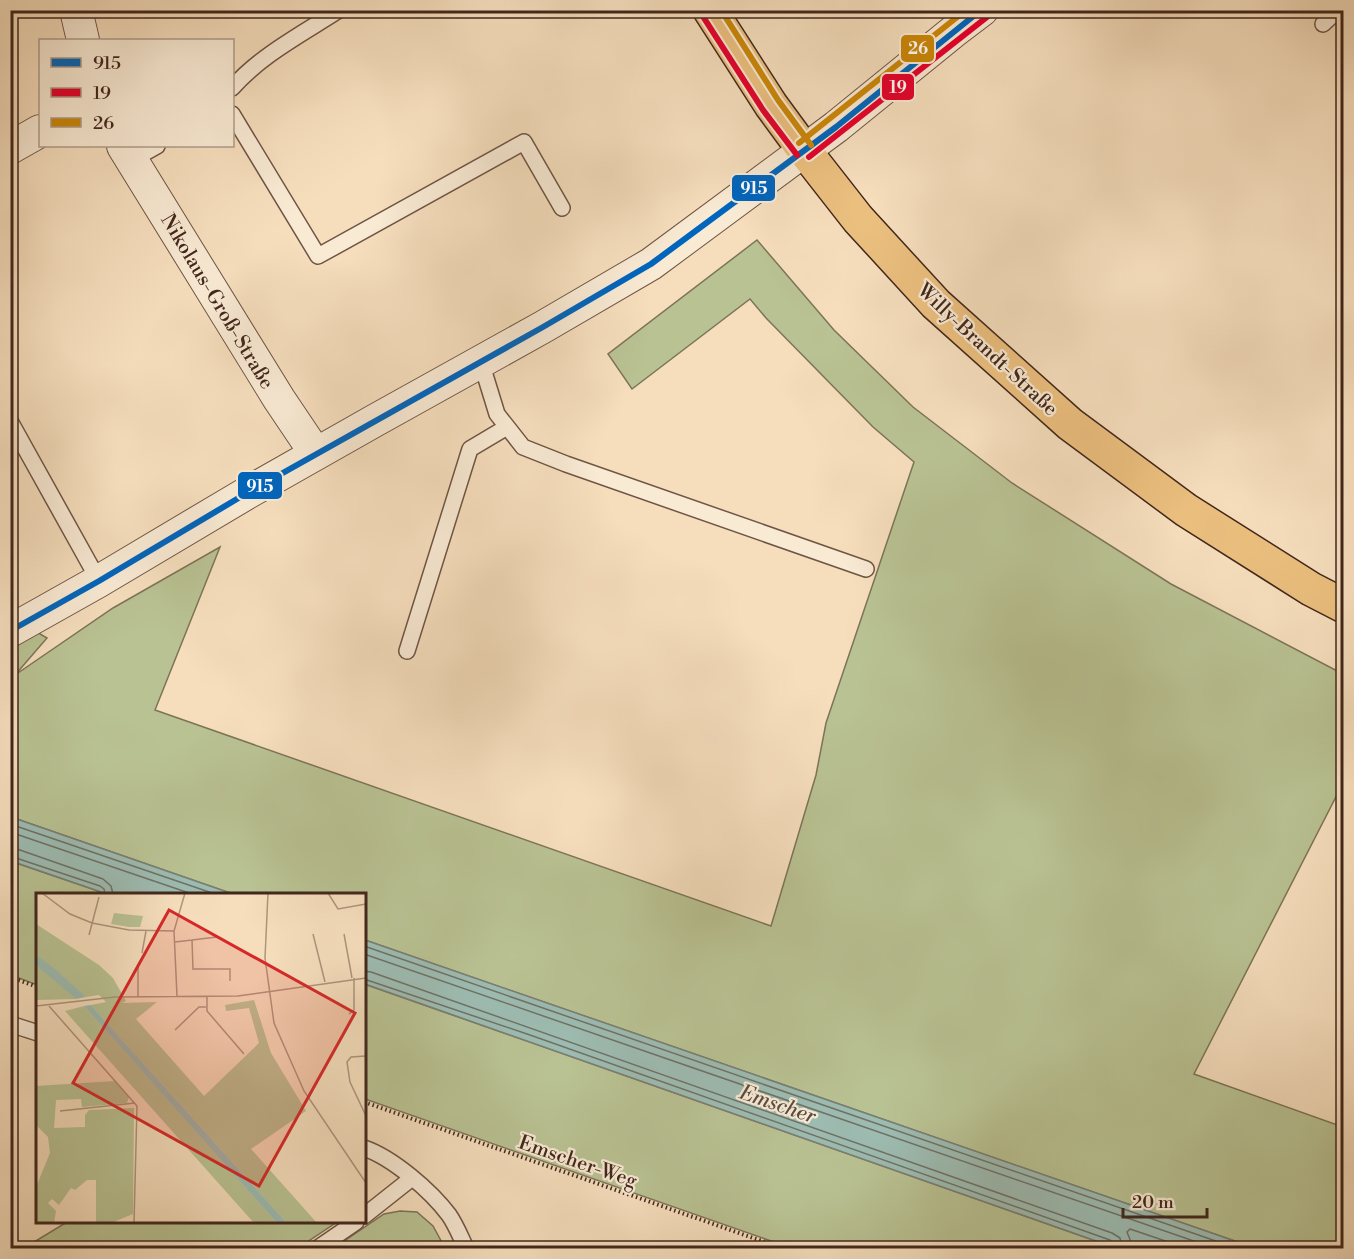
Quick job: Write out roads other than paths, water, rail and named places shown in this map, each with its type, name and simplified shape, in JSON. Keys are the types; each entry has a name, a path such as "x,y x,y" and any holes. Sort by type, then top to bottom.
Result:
{"main road":[{"name":"Willy-Brandt-Straße","path":"710,10 771,105 804,150 858,219 936,304 1070,424 1186,510 1311,589 1344,606"}],"street":[{"path":"76,10 82,39"},
{"path":"10,631 247,493 651,264 866,103 982,10"},
{"path":"10,148 39,132"},
{"name":"Nikolaus-Groß-Straße","path":"137,150 279,399 316,454"}],"lane":[{"path":"234,86 272,52 339,10"},
{"path":"1323,24 1338,10"},
{"path":"234,117 318,256 524,142 562,208"},
{"path":"481,362 497,414 524,447 866,569"},
{"path":"10,421 99,581"},
{"path":"407,651 470,449 507,428"},
{"path":"10,1024 36,1033"},
{"path":"366,1149 377,1152 426,1189 450,1217 466,1248"},
{"path":"366,1213 412,1178"},
{"path":"318,1248 353,1223"}],"water":[{"path":"11,817 230,893 104,893 11,861"},
{"name":"Emscher","path":"366,940 1255,1248 1116,1248 366,984"}]}
